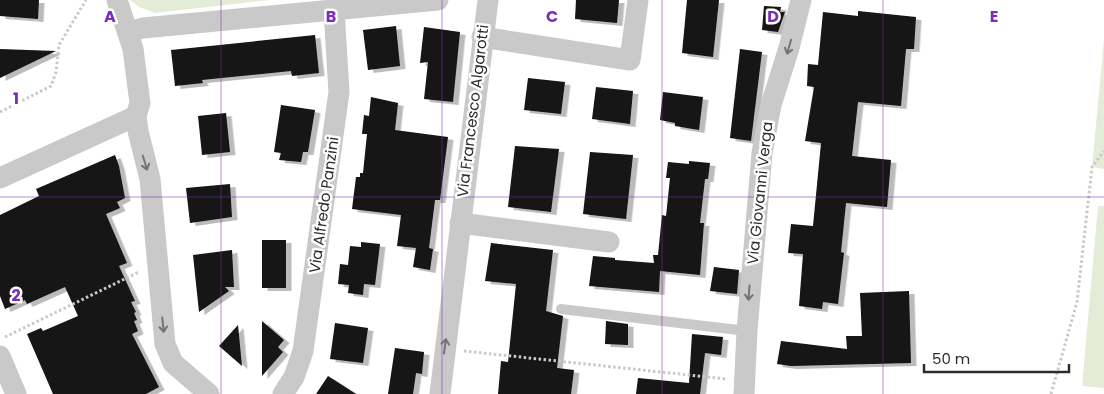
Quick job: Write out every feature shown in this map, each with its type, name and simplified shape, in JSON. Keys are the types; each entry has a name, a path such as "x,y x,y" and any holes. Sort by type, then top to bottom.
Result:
{"street":[{"path":"117,0 129,32 140,103 136,116 140,147 150,179 165,344 168,355 173,363 209,394"},
{"path":"129,32 143,28 438,0"},
{"name":"Via Francesco Algarotti","path":"440,394 488,0"},
{"path":"482,37 630,60 638,0"},
{"name":"Via Giovanni Verga","path":"739,387 747,331 762,153 771,105 789,48 801,0"},
{"name":"Via Alfredo Panzini","path":"283,394 294,378 303,352 338,100 334,10"},
{"path":"0,178 136,116"},
{"path":"460,223 609,242"},
{"path":"0,356 16,394"}],"lane":[{"path":"561,309 747,331"}],"path":[{"path":"0,112 51,86 56,72 59,45 86,0"},
{"path":"1051,394 1077,302 1092,167 1104,151"},
{"path":"0,339 143,270 158,268"},
{"path":"458,350 739,387"}],"green space":[{"path":"130,0 269,0 155,13 139,7"},
{"path":"1104,39 1104,169 1092,167"},
{"path":"1098,206 1104,206 1104,388 1082,386"}],"building":[{"path":"0,0 39,0 38,19 0,16"},
{"path":"576,0 619,0 617,23 575,19"},
{"path":"687,0 719,0 713,57 682,53"},
{"path":"764,6 781,7 780,12 785,12 778,32 762,30"},
{"path":"858,11 916,17 914,49 906,49 901,106 858,102 852,156 891,160 887,207 846,203 841,252 844,253 838,304 823,302 822,309 799,306 803,254 788,253 791,224 813,226 821,143 805,141 814,87 807,86 808,64 818,65 823,12 858,16"},
{"path":"396,26 400,66 368,70 363,30"},
{"path":"424,27 460,32 453,102 424,99 428,62 420,63"},
{"path":"315,35 319,73 292,76 291,71 202,80 203,83 175,86 171,50"},
{"path":"0,49 56,51 0,78"},
{"path":"740,49 762,52 751,141 730,138"},
{"path":"528,78 565,82 561,114 524,110"},
{"path":"596,87 633,91 630,124 592,119"},
{"path":"663,92 703,97 699,130 675,126 675,123 660,120"},
{"path":"371,97 398,103 395,130 448,137 440,200 435,200 429,248 433,249 430,270 413,267 416,248 397,246 401,215 352,209 356,177 360,177 360,173 363,173 367,134 362,134 364,115 369,116"},
{"path":"281,105 315,110 308,152 303,152 301,162 279,160 281,153 274,152"},
{"path":"226,113 230,152 202,155 198,116"},
{"path":"515,146 559,149 551,212 508,207"},
{"path":"590,152 633,155 626,219 583,214"},
{"path":"115,155 125,198 117,202 120,208 106,214 127,263 119,266 135,301 131,302 136,312 134,313 137,320 134,321 138,331 132,334 159,387 146,394 53,394 27,334 41,328 43,331 78,316 65,287 27,304 25,300 5,309 0,296 0,215 39,196 36,189"},
{"path":"689,161 710,163 708,179 705,179 700,223 704,223 700,275 660,271 659,292 589,286 593,256 654,263 653,255 658,255 662,215 666,216 670,178 666,178 668,162 689,164"},
{"path":"230,184 232,217 190,223 186,188"},
{"path":"262,240 286,240 286,288 262,288"},
{"path":"361,242 380,244 375,285 364,284 363,295 348,293 349,285 338,284 340,264 348,265 350,246 361,247"},
{"path":"491,243 553,250 546,311 563,316 557,368 574,370 571,394 498,394 501,361 508,362 516,284 485,281"},
{"path":"232,250 234,287 225,287 229,291 199,312 193,255"},
{"path":"714,267 739,270 737,294 710,291"},
{"path":"909,291 911,363 791,366 777,364 781,341 847,349 846,336 862,336 860,293"},
{"path":"262,321 284,340 278,347 283,352 262,376"},
{"path":"606,321 628,324 628,345 605,344"},
{"path":"335,323 368,328 363,363 330,359"},
{"path":"238,325 242,366 219,346"},
{"path":"692,334 723,337 721,355 705,353 700,394 636,394 638,378 689,383"},
{"path":"395,348 424,352 422,374 416,373 413,394 388,394"},
{"path":"328,376 356,394 316,394"}]}
